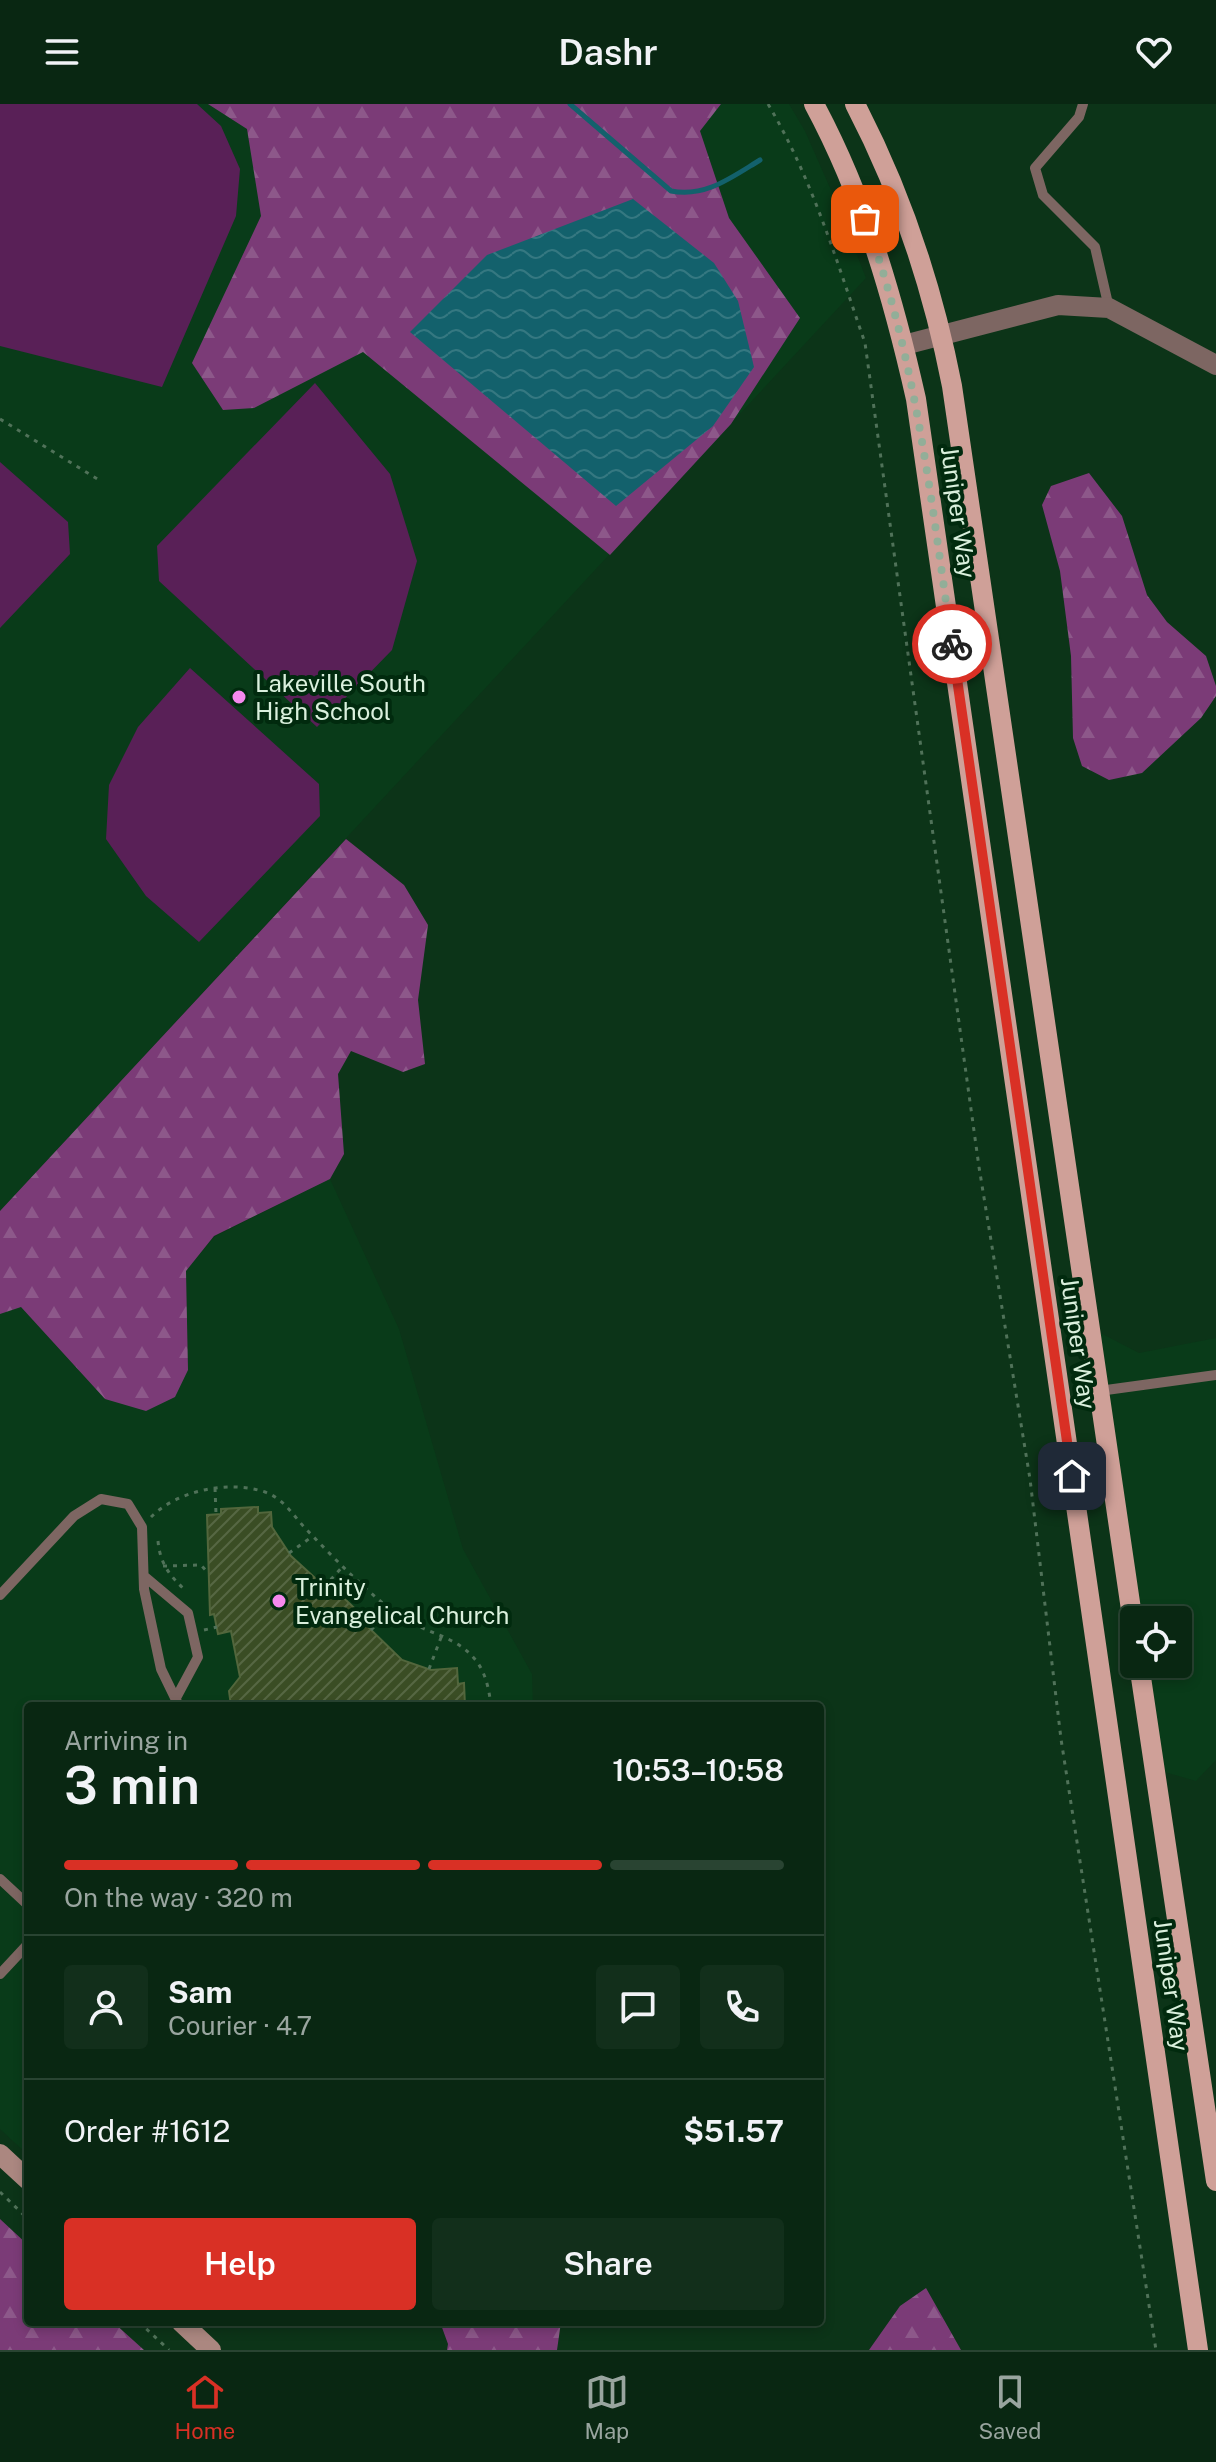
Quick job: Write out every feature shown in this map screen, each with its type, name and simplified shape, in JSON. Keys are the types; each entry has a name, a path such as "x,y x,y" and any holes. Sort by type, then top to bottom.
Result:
{"main road":[{"name":"Juniper Way","path":"814,104 857,196 883,267 904,345 923,446 1198,2350"},
{"name":"Juniper Way","path":"855,104 889,176 918,255 942,336 952,386 1130,1606"},
{"name":"Juniper Way","path":"1141,1678 1216,2181"}],"street":[{"path":"904,345 1058,305 1109,308 1216,365"},
{"path":"0,2154 24,2176"},
{"path":"185,2326 211,2350"}],"lane":[{"path":"1083,104 1079,117 1035,168 1043,195 1095,247 1109,308"},
{"path":"1099,1391 1216,1375"},
{"path":"0,1595 74,1516 101,1499 128,1504 142,1527 144,1589 161,1669 178,1702"},
{"path":"144,1576 188,1613 198,1657 178,1702"},
{"path":"0,1879 24,1901"},
{"path":"0,1974 24,1948"}],"path":[{"path":"768,104 789,139 824,223 865,343 979,1167 1030,1479 1061,1739 1156,2350"},
{"path":"0,419 99,480"},
{"path":"142,1527 155,1513 179,1499 215,1488 244,1487 267,1493 285,1503 313,1536 391,1609 410,1622 456,1642 473,1656 484,1671 490,1702"},
{"path":"215,1488 216,1514"},
{"path":"289,1553 313,1536"},
{"path":"163,1566 201,1565 209,1574"},
{"path":"324,1587 344,1565"},
{"path":"371,1630 391,1609"},
{"path":"429,1669 442,1635"},
{"path":"0,2192 24,2215"},
{"path":"143,2326 169,2350"}],"shaded area":[{"name":"Lakeville South High School","path":"0,104 789,104 805,131 866,278 0,1211"},
{"path":"0,104 197,104 221,126 240,169 236,216 162,387 0,346"},
{"path":"315,383 390,474 417,561 392,650 317,727 159,581 157,546"},
{"path":"0,462 68,522 70,554 0,628"},
{"path":"190,668 319,784 320,816 199,942 146,896 106,839 109,785 138,727"},
{"path":"330,1179 399,1329 463,1549 532,1674 533,1702 24,1702 24,2151 0,2129 0,1314 20,1306 105,1399 188,1370 186,1271 214,1237"},
{"path":"1089,1327 1139,1353 1216,1338 1216,1760 1196,1781 1161,1771 1145,1678 1192,1678 1192,1606 1134,1606"}],"green space":[{"path":"208,104 721,104 700,131 729,218 800,318 731,424 610,555 363,352 254,408 223,410 192,363 261,216 247,129"},
{"path":"1089,473 1122,516 1147,595 1167,622 1206,656 1216,686 1216,696 1201,718 1142,773 1109,780 1082,766 1073,738 1071,656 1060,571 1042,505 1051,486"},
{"path":"346,839 404,885 428,925 418,1000 425,1064 403,1072 351,1051 338,1074 344,1154 330,1179 214,1236 186,1271 188,1370 175,1397 146,1411 105,1399 21,1307 0,1314 0,1211"},
{"path":"0,2219 24,2241 24,2326 117,2326 144,2350 0,2350"},
{"path":"926,2288 961,2350 869,2350 900,2306"},
{"path":"441,2326 560,2326 557,2350 447,2350"}],"water":[{"path":"633,199 714,263 738,301 754,367 713,426 616,506 410,332 487,255"}],"building":[{"name":"Trinity Evangelical Church","path":"258,1507 258,1513 271,1512 272,1527 291,1556 326,1588 329,1584 368,1621 365,1624 402,1660 431,1670 457,1668 458,1684 464,1683 465,1702 230,1702 229,1691 240,1677 231,1631 218,1634 214,1614 210,1615 207,1515 221,1514 221,1509"}],"waterway":[{"path":"570,104 671,191 707,189 760,160"}],"way so far":[{"path":"865,219 883,267 916,399 952,644"}],"place":[{"name":"Lakeville South High School","path":"239,697"},
{"name":"Trinity Evangelical Church","path":"279,1601"}],"route":[{"path":"952,644 1072,1476"}]}
